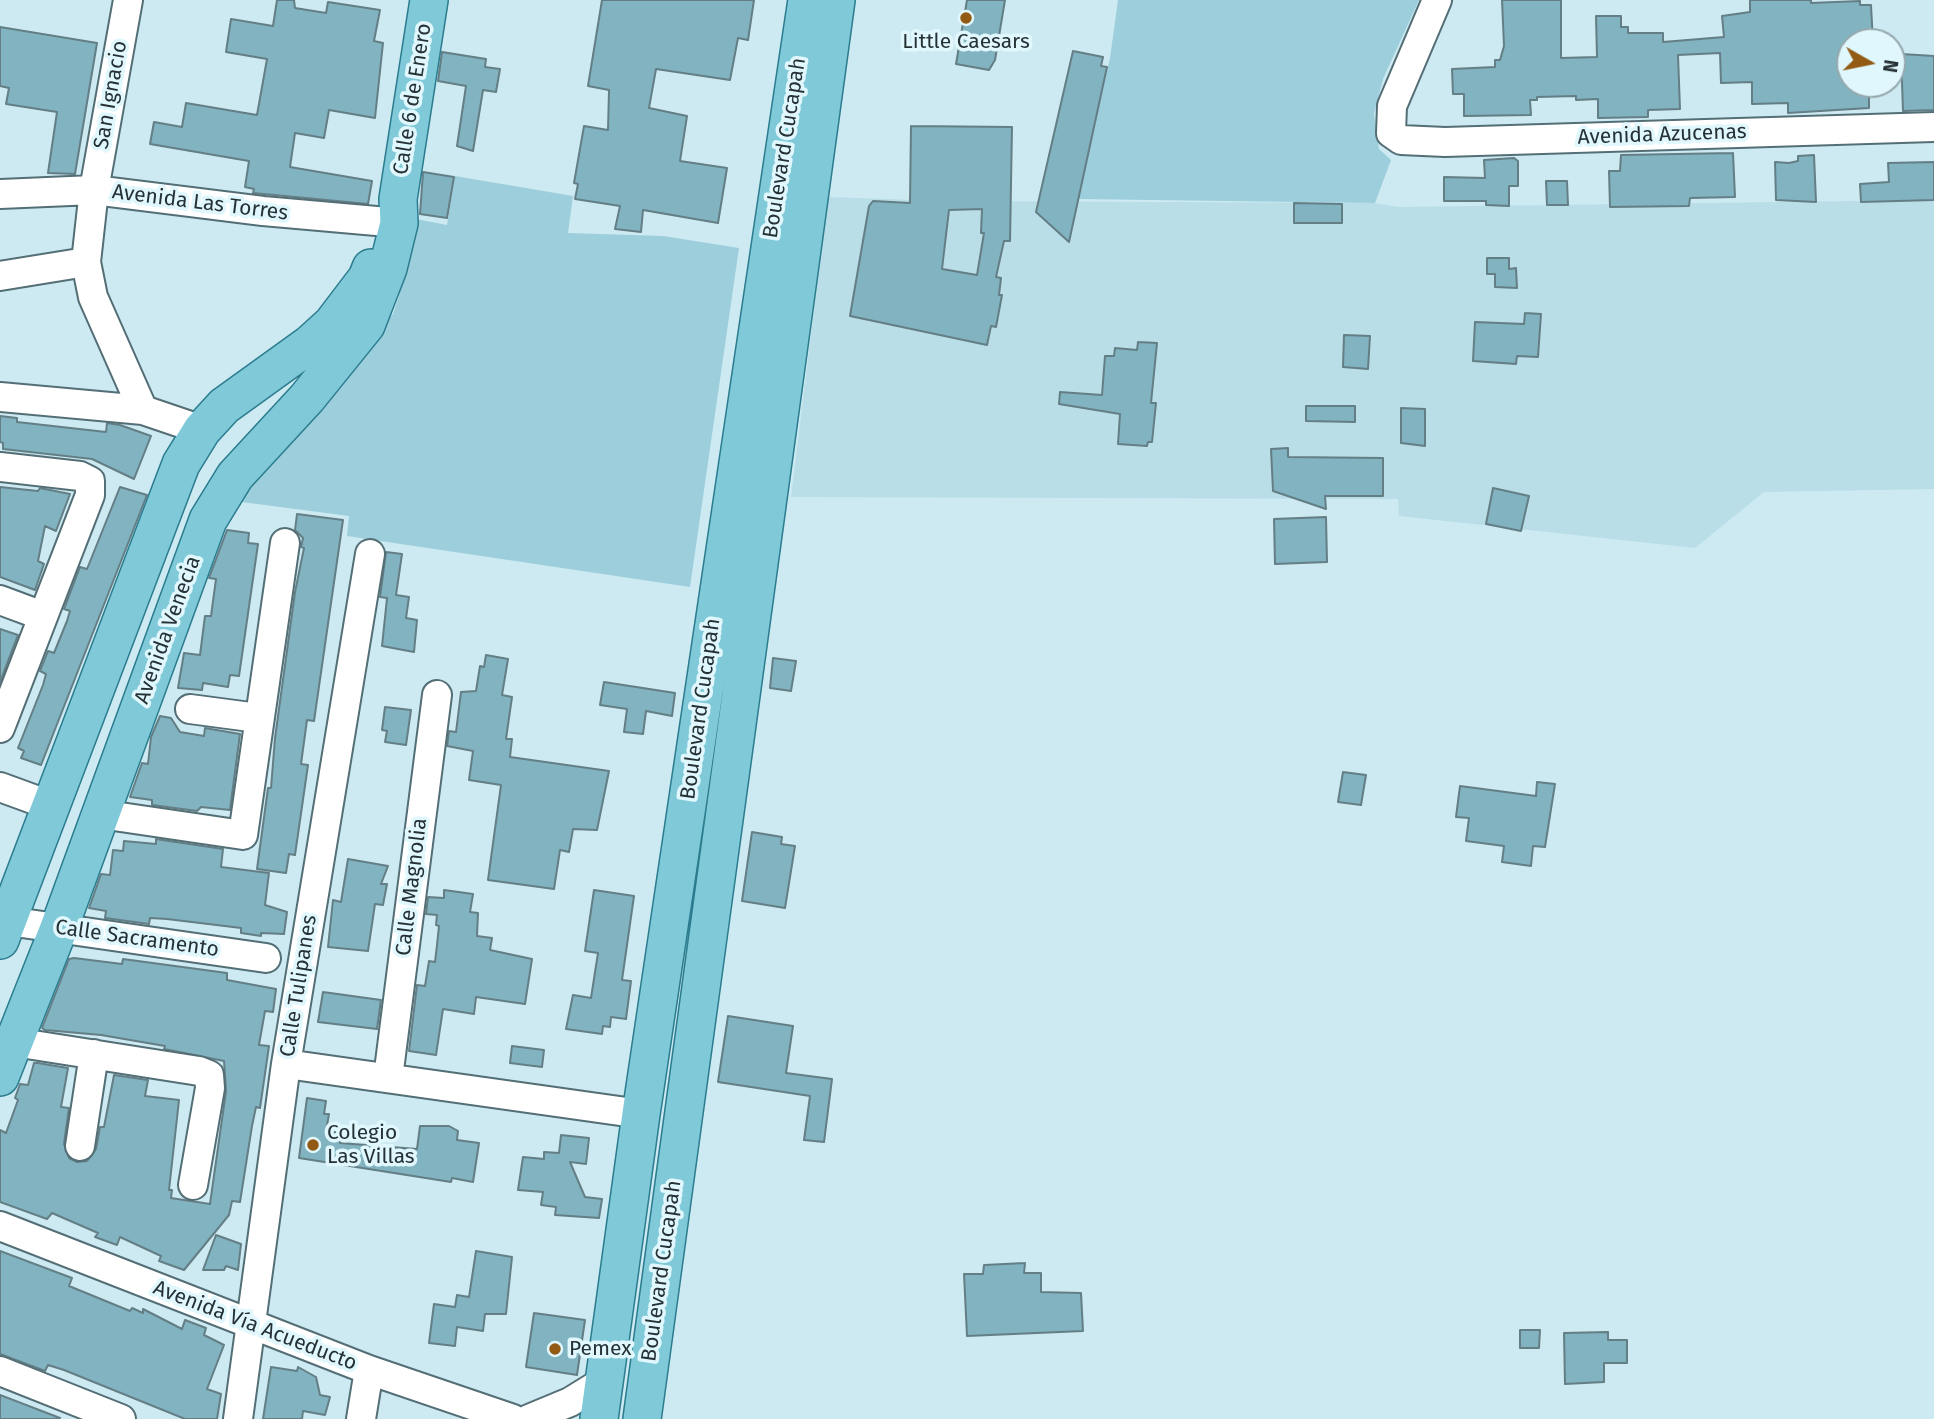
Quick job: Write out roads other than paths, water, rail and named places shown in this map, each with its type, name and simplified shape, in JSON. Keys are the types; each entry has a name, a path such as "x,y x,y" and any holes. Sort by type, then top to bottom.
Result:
{"main road":[{"name":"Calle 6 de Enero","path":"395,215 429,0"},
{"name":"Boulevard Cucapah","path":"599,1419 641,1114 807,0"},
{"name":"Boulevard Cucapah","path":"642,1419 836,0"},
{"path":"4,930 181,464 202,430 224,406 310,344 349,305 367,278 395,215"},
{"name":"Avenida Venecia","path":"0,1077 59,928 208,520 221,495 242,468 307,398 366,325 388,268 395,215"},
{"path":"273,369 295,376 301,381 307,398"}],"street":[{"name":"San Ignacio","path":"128,0 94,190 86,262 93,297 143,410"},
{"name":"Avenida Azucenas","path":"1437,0 1396,91 1389,120 1391,133 1412,142 1934,127"},
{"name":"Avenida Las Torres","path":"0,194 94,190 263,211 395,215"},
{"path":"0,276 86,262"},
{"path":"0,397 143,410 202,430"},
{"path":"0,467 80,475 90,481 90,495 0,725"},
{"path":"100,814 243,835 285,543"},
{"name":"Calle Tulipanes","path":"238,1419 286,1064 370,554"},
{"path":"0,600 43,616"},
{"name":"Calle Magnolia","path":"388,1078 437,695"},
{"path":"190,709 258,718"},
{"path":"0,787 52,806"},
{"name":"Calle Sacramento","path":"4,930 59,928 265,958"},
{"path":"14,1042 199,1071 209,1075 210,1088 193,1185"},
{"path":"80,1146 94,1054"},
{"path":"286,1064 641,1114"},
{"name":"Avenida Vía Acueducto","path":"0,1226 369,1370 513,1419"},
{"path":"361,1419 369,1370"},
{"path":"0,1371 121,1419"},
{"path":"529,1419 570,1402 604,1381"}],"place":[{"name":"Little Caesars","path":"966,18"},
{"name":"Colegio Las Villas","path":"313,1145"},
{"name":"Pemex","path":"555,1349"}]}
